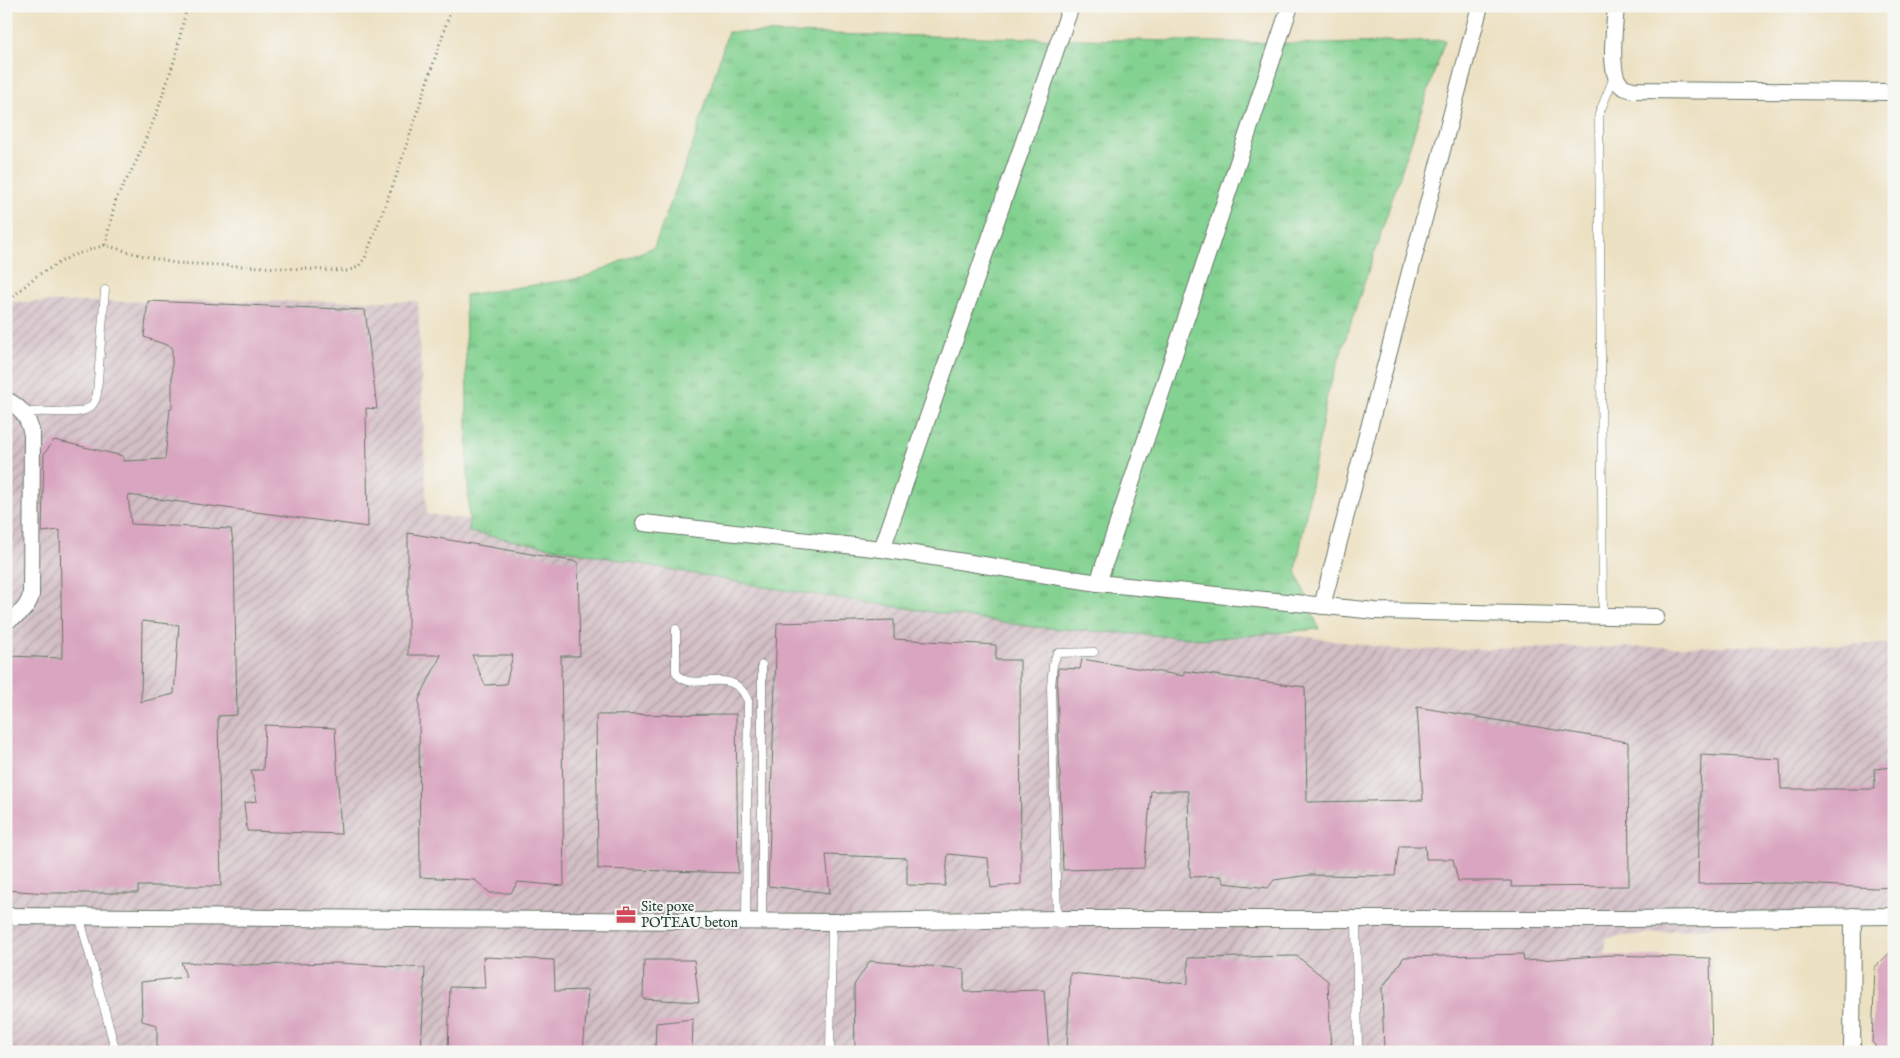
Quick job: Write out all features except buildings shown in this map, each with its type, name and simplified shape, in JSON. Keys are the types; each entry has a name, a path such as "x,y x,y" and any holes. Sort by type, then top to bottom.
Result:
{"street":[{"path":"882,549 1071,6"},
{"path":"1098,583 1290,6"},
{"path":"1322,606 1480,6"},
{"path":"1616,6 1615,75 1622,86 1633,90 1894,92"},
{"path":"6,400 19,408 24,414 28,420 32,436 31,595 23,611 13,618 6,620"},
{"path":"644,523 882,549 1098,583 1375,611 1656,617"},
{"path":"6,916 832,922 1057,919 1625,919 1894,916"},
{"path":"1852,1052 1853,916"}],"lane":[{"path":"1603,615 1599,114 1615,75"},
{"path":"24,414 41,410 79,413 88,409 95,402 105,290"},
{"path":"676,629 676,672 678,676 686,681 727,681 741,688 748,701 754,921"},
{"path":"1057,919 1051,687 1053,665 1058,653 1094,652"},
{"path":"754,921 762,665"},
{"path":"79,916 116,1052"},
{"path":"1356,919 1358,1052"},
{"path":"830,1052 832,922"}],"path":[{"path":"105,245 116,199 136,162 157,112 175,58 186,6"},
{"path":"6,303 35,276 71,256 105,245 174,262 348,271 358,267 365,258 397,174 452,6"}],"shaded area":[{"path":"418,301 427,514 1402,650 1894,644 1894,907 1606,938 1602,1052 6,1052 6,302"}],"green space":[{"path":"728,32 1326,44 1445,40 1327,395 1296,571 1319,629 1207,639 1034,627 770,588 469,532 465,295 582,278 654,247 693,144"}],"place":[{"name":"Site poxe POTEAU beton","path":"626,915"}]}
